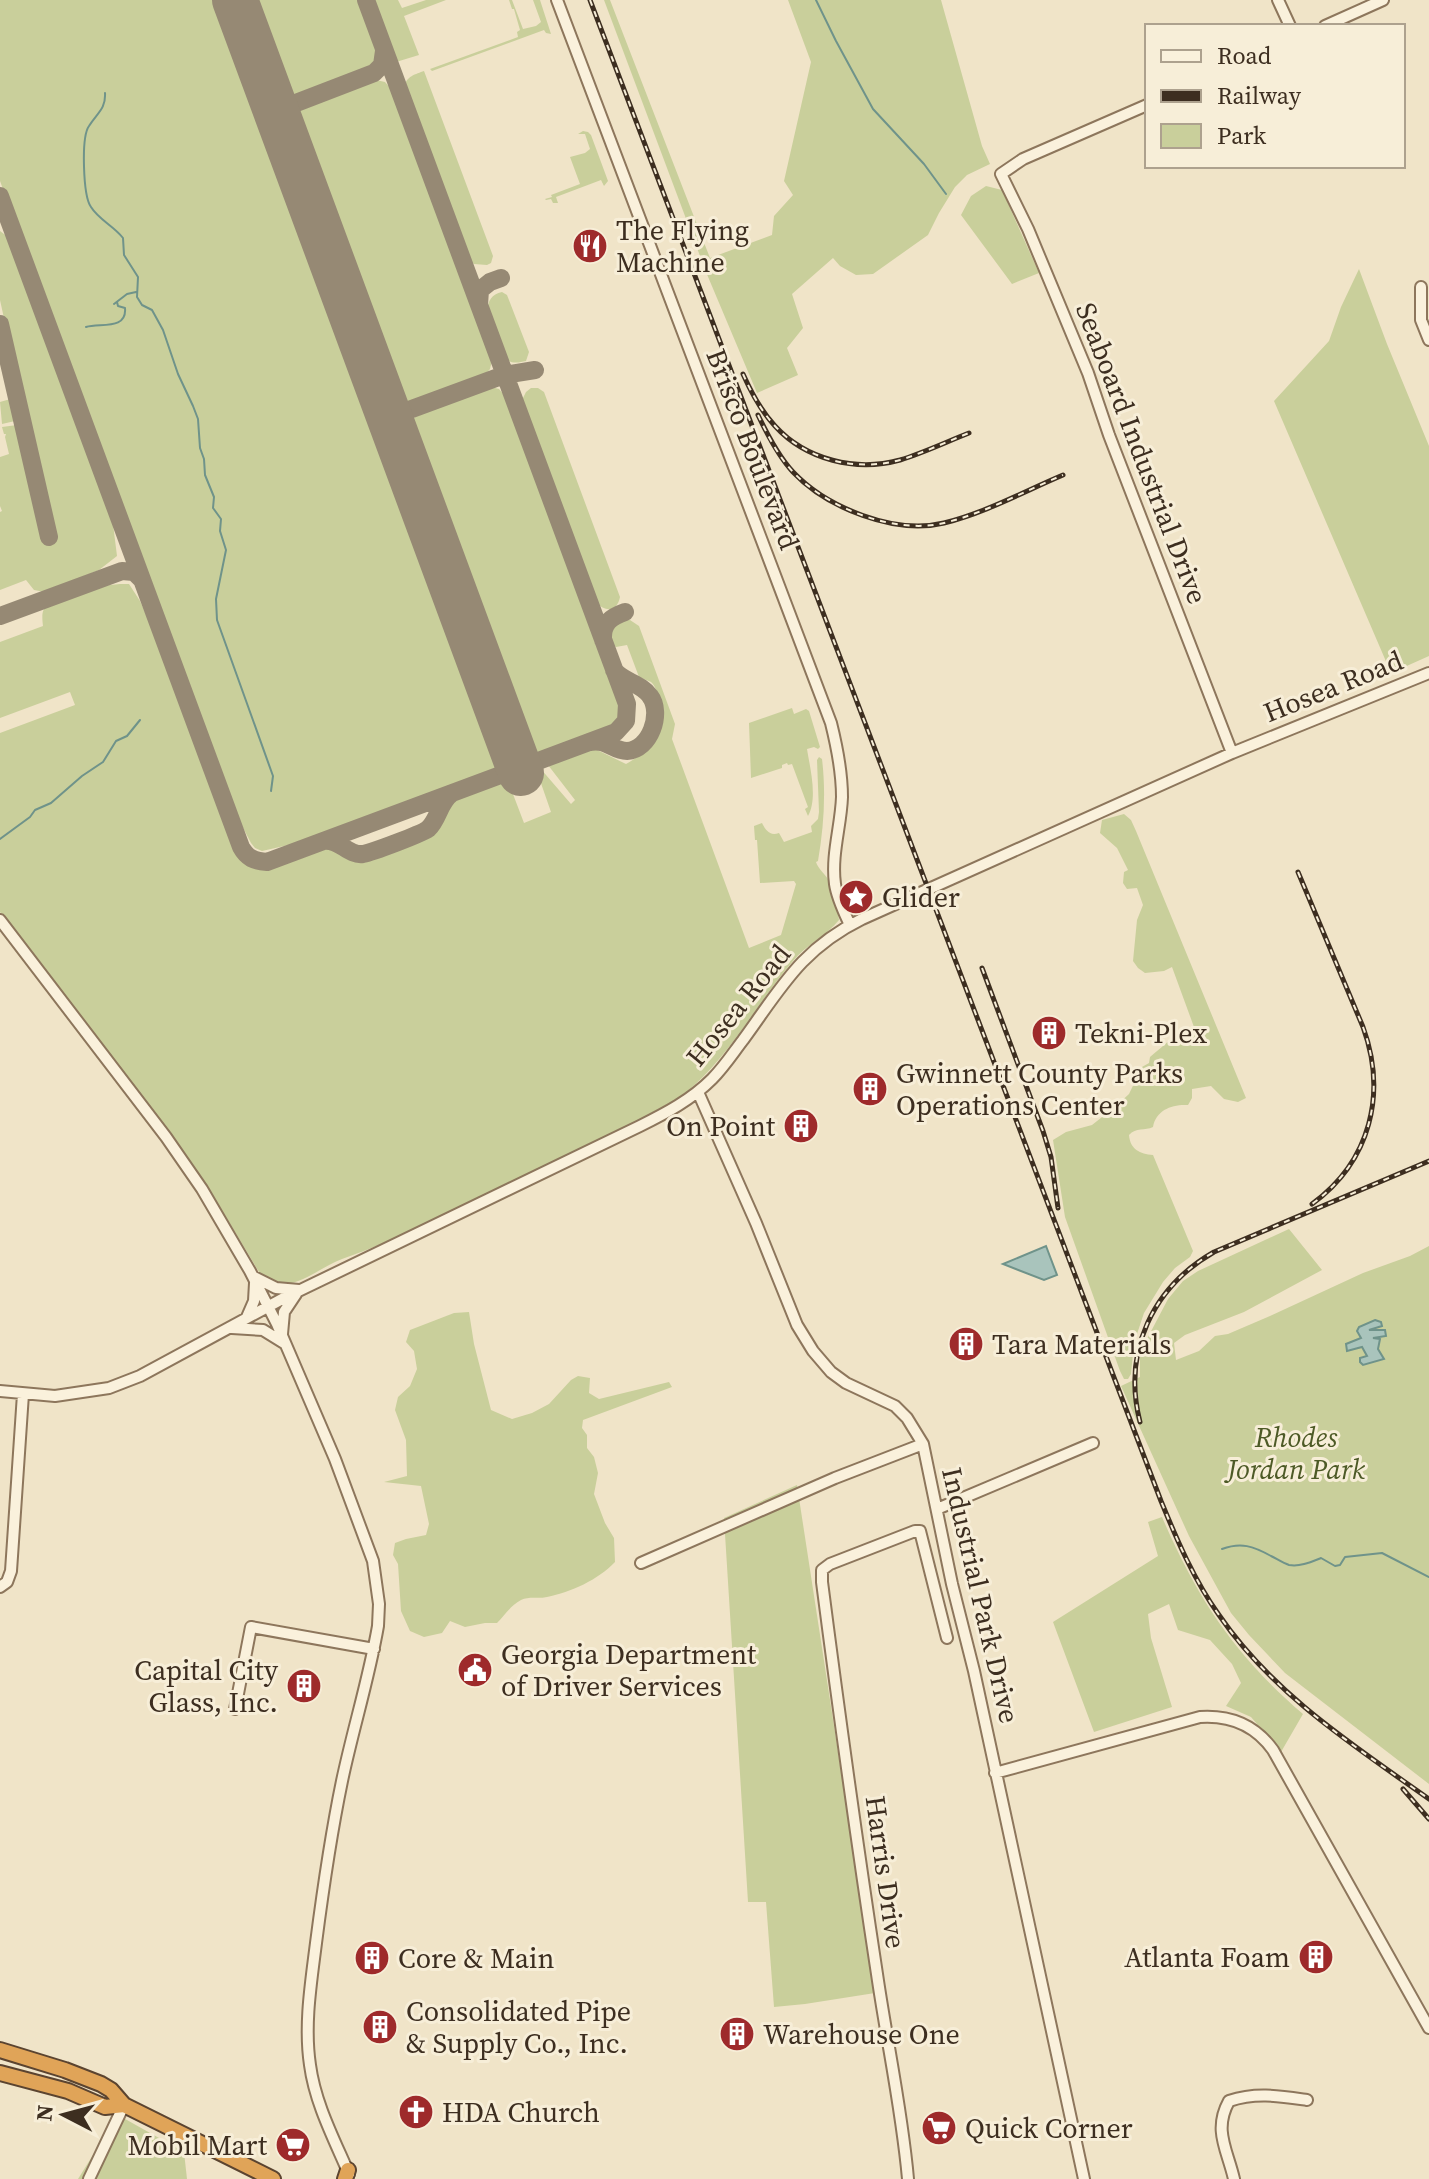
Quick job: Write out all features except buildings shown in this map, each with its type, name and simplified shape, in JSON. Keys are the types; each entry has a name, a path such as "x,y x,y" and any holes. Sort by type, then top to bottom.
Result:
{"highway":[{"path":"0,2050 101,2084 124,2105 273,2179"},
{"path":"0,2073 68,2091 105,2107 124,2105"}],"street":[{"name":"Brisco Boulevard","path":"557,0 831,723 842,795 835,884 850,925"},
{"path":"1278,0 1289,24"},
{"path":"1329,24 1383,0"},
{"name":"Seaboard Industrial Drive","path":"1145,106 1023,159 1001,174 1028,229 1082,360 1232,753"},
{"path":"1421,287 1421,320 1429,340"},
{"name":"Hosea Road","path":"0,1391 53,1396 109,1388 140,1376 300,1290 640,1126 679,1106 698,1092 727,1061 795,968 815,948 850,925 1232,753 1429,673"},
{"path":"0,920 185,1164 231,1235 284,1340 335,1459 373,1561 379,1604 378,1626 337,1805 307,2033 309,2064 321,2110 348,2176"},
{"name":"Industrial Park Drive","path":"698,1092 797,1325 813,1351 831,1372 846,1383 895,1406 907,1418 923,1444 1084,2179"},
{"path":"254,1278 276,1288 300,1290"},
{"path":"246,1319 254,1301 254,1278"},
{"path":"284,1340 284,1312 300,1290"},
{"path":"230,1327 263,1330 284,1340"},
{"path":"0,1587 7,1582 11,1571 23,1394"},
{"path":"937,1509 1093,1443"},
{"path":"641,1563 835,1478 923,1444"},
{"name":"Harris Drive","path":"908,2179 904,2134 862,1875 822,1570 830,1564 920,1531 943,1618"},
{"path":"943,1618 965,1633"},
{"path":"943,1618 947,1638"},
{"path":"235,1709 251,1627 374,1649"},
{"path":"995,1773 1200,1717 1222,1717 1244,1724 1260,1734 1273,1750 1429,2028"},
{"path":"1234,2179 1220,2130 1222,2114 1229,2101 1247,2095 1307,2100"},
{"path":"89,2179 124,2105"}],"green space":[{"path":"0,0 218,0 497,754 496,768 489,774 315,839 262,851 251,843 229,801 0,181"},
{"path":"251,0 359,0 375,41 375,63 365,71 293,97 286,93"},
{"path":"372,0 398,0 402,8 426,0 446,0 404,16 419,55 396,62"},
{"path":"509,0 512,0 523,29 541,22 533,0 540,0 551,34 544,30 432,71 430,69 518,37 520,30"},
{"path":"604,0 610,0 710,258 772,235 774,216 793,195 784,181 811,62 788,0 941,0 982,146 990,164 967,175 955,187 928,235 873,274 856,275 833,258 792,294 803,328 787,348 798,375 757,393 706,272"},
{"path":"424,71 493,256 487,265 474,264 468,259 405,88 408,79"},
{"path":"376,80 385,82 392,90 492,361 484,376 410,403 397,395 294,117 297,110"},
{"path":"583,131 591,135 608,181 604,186 601,180 556,197 558,203 546,200 580,184 570,157 590,149 585,134 578,134"},
{"path":"986,186 1002,190 1039,273 1012,284 961,215 971,196"},
{"path":"0,231 8,237 13,249 102,489 113,524 117,556 99,570 45,592 34,590 26,580 0,590 0,457 9,454 2,427 17,425 43,536 55,538 24,406 14,408 15,421 2,424 0,402 21,396 0,300"},
{"path":"1359,269 1429,446 1429,656 1391,673 1274,401 1329,341"},
{"path":"502,292 507,295 529,352 526,361 515,362 505,358 493,331 489,303 493,296"},
{"path":"491,387 499,389 505,396 622,712 620,721 614,726 540,754 528,748 410,431 411,421 418,414"},
{"path":"531,388 544,392 620,597 614,608 607,609 596,603 521,402"},
{"path":"129,584 140,601 160,646 235,851 254,865 277,865 324,847 360,862 434,834 449,801 504,780 508,781 524,823 551,812 536,769 540,768 571,804 575,800 548,765 593,748 626,764 649,745 658,729 660,710 654,686 639,677 627,645 616,647 608,637 613,623 630,620 639,626 675,724 672,739 749,948 781,935 796,884 794,881 760,883 754,826 762,823 769,832 779,833 784,842 812,832 811,826 818,819 819,812 819,757 822,759 824,809 816,862 828,879 839,920 793,961 728,1048 683,1095 535,1174 439,1220 335,1262 300,1280 286,1284 271,1281 259,1272 220,1207 167,1131 0,912 0,733 75,705 70,692 0,718 0,642 43,626 43,613 49,603 100,586"},
{"path":"792,708 794,714 806,709 809,711 820,747 807,749 813,792 808,816 805,809 808,807 792,764 787,763 782,768 751,778 749,723"},
{"path":"1124,814 1136,831 1246,1098 1238,1102 1224,1099 1211,1086 1192,1089 1188,1105 1166,1109 1157,1116 1153,1127 1129,1135 1136,1150 1153,1155 1193,1251 1163,1282 1144,1313 1134,1343 1128,1379 1124,1379 1120,1371 1065,1217 1053,1140 1066,1132 1092,1125 1116,1106 1129,1094 1150,1057 1170,1040 1194,1027 1172,967 1145,973 1133,961 1137,920 1143,905 1137,888 1127,889 1123,883 1124,872 1128,870 1117,848 1100,833 1102,820"},
{"name":"Rhodes Jordan Park","path":"1289,1229 1322,1270 1244,1312 1185,1335 1174,1343 1176,1360 1199,1351 1215,1336 1228,1334 1429,1246 1429,1784 1285,1673 1231,1613 1189,1536 1121,1386 1140,1377 1140,1354 1168,1299 1183,1281"},
{"path":"469,1312 491,1410 512,1419 549,1404 578,1376 590,1378 589,1393 599,1399 669,1382 672,1387 583,1420 587,1448 594,1457 598,1473 594,1494 614,1538 615,1562 592,1580 575,1588 547,1597 521,1600 497,1623 465,1627 450,1621 442,1633 424,1637 410,1631 401,1611 398,1564 393,1555 395,1543 426,1535 429,1524 421,1486 384,1482 407,1476 406,1440 395,1410 398,1397 410,1386 417,1369 414,1351 406,1342 410,1330 454,1313"},
{"path":"797,1485 875,1993 774,2007 766,1902 748,1902 724,1518"},
{"path":"1162,1517 1189,1574 1220,1624 1257,1670 1303,1714 1281,1752 1251,1717 1226,1706 1241,1683 1232,1664 1210,1640 1178,1630 1169,1604 1148,1614 1151,1638 1172,1707 1094,1732 1053,1622 1158,1556 1148,1522"},
{"path":"118,2115 184,2152 187,2179 78,2179"}],"water":[{"path":"1046,1246 1057,1275 1044,1280 1003,1264"},
{"path":"1375,1320 1382,1326 1369,1330 1385,1330 1386,1336 1373,1338 1380,1339 1378,1349 1384,1359 1363,1365 1360,1358 1367,1356 1362,1347 1347,1351 1346,1344 1361,1338 1357,1331 1359,1327"}],"waterway":[{"path":"816,0 873,109 924,164 946,194"},
{"path":"105,93 102,107 86,132 84,154 88,201 94,212 123,238 124,255 138,277 137,297 142,305 152,310 163,330 198,419 205,475 214,497 213,508 221,519 220,531 226,550 216,599 217,620 273,776 271,791"},
{"path":"114,304 127,294 136,292"},
{"path":"86,327 122,320 125,308 118,306 117,302"},
{"path":"0,839 103,762 116,741 127,736 140,720"},
{"path":"1222,1549 1247,1546 1293,1565 1321,1558 1335,1566 1340,1565 1345,1557 1382,1553 1429,1577"}],"taxiway":[{"path":"0,196 241,847 248,856 267,862 616,732 626,721 627,704 366,0"},
{"path":"284,134 285,116 292,106 374,73 382,65 384,51"},
{"path":"268,90 280,101 296,103"},
{"path":"479,305 480,290 501,278"},
{"path":"0,324 49,537"},
{"path":"398,441 399,424 409,410 504,375 535,370"},
{"path":"381,394 392,407 409,410"},
{"path":"0,616 122,571 134,572 142,580"},
{"path":"603,640 608,622 625,612"},
{"path":"591,742 601,742 627,751 642,744 652,730 655,712 650,696 614,670"},
{"path":"323,841 334,842 358,854 397,843 428,829 452,793"}],"runway":[{"path":"235,0 521,773"}],"railway":[{"path":"590,0 1180,1545 1219,1615 1264,1669 1316,1716 1429,1799"},
{"path":"743,374 765,414 787,438 833,460 866,465 900,460 969,433"},
{"path":"758,415 782,459 807,485 843,507 884,522 925,526 944,523 990,508 1063,475"},
{"path":"1298,872 1363,1027 1373,1076 1369,1124 1360,1147 1332,1187 1312,1204"},
{"path":"982,968 1043,1131 1051,1157 1058,1208"},
{"path":"1140,1422 1135,1370 1139,1346 1159,1302 1174,1283 1214,1252 1429,1161"},
{"path":"1403,1789 1429,1819"}],"place":[{"name":"The Flying Machine","path":"590,246"},
{"name":"Glider","path":"856,897"},
{"name":"Tekni-Plex","path":"1049,1033"},
{"name":"Gwinnett County Parks Operations Center","path":"870,1089"},
{"name":"On Point","path":"801,1126"},
{"name":"Tara Materials","path":"966,1344"},
{"name":"Georgia Department of Driver Services","path":"475,1670"},
{"name":"Capital City Glass, Inc.","path":"304,1686"},
{"name":"Atlanta Foam","path":"1316,1957"},
{"name":"Core & Main","path":"372,1958"},
{"name":"Consolidated Pipe & Supply Co., Inc.","path":"380,2027"},
{"name":"Warehouse One","path":"737,2034"},
{"name":"HDA Church","path":"416,2112"},
{"name":"Quick Corner","path":"939,2128"},
{"name":"Mobil Mart","path":"293,2145"}]}
